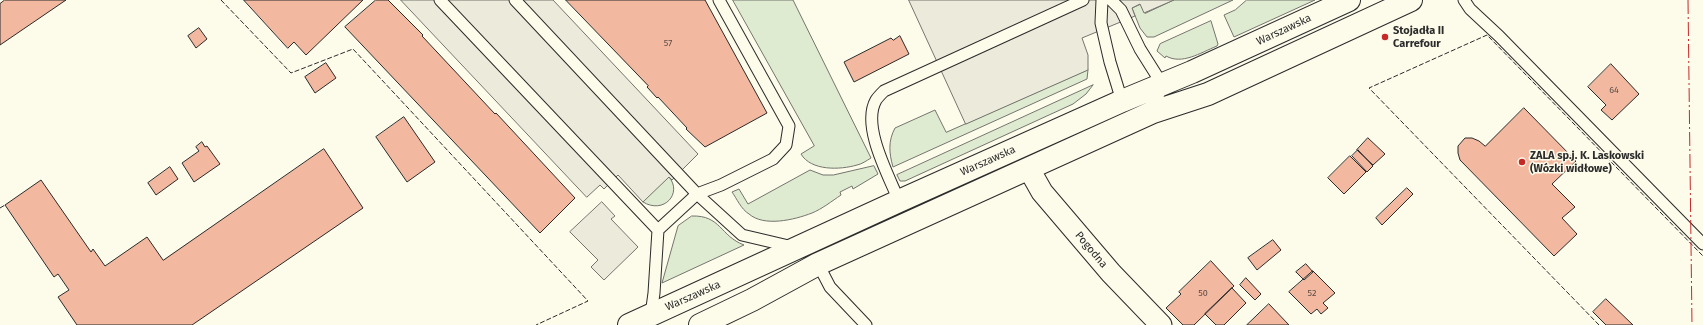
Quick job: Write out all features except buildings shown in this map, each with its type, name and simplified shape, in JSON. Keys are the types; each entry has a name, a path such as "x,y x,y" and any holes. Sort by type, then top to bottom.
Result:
{"main road":[{"name":"Warszawska","path":"700,325 739,307 818,264 1028,169 1137,107 1162,84 1349,0"},
{"name":"Warszawska","path":"629,325 899,201 1137,107 1208,94 1411,0"}],"street":[{"name":"Pogodna","path":"1028,169 1042,192 1086,244 1111,273 1161,325"}],"lane":[{"path":"440,0 658,230"},
{"path":"515,0 697,194 742,235 799,248"},
{"path":"651,315 658,230 697,194 722,185 773,159 786,145 788,138 789,126 719,0"},
{"path":"899,201 878,150 872,125 872,112 876,101 884,91 1083,0"},
{"path":"1102,0 1101,23 1110,62 1137,107 1162,84 1140,49 1121,10 1111,0"},
{"path":"1464,0 1470,9 1499,36 1703,244"},
{"path":"818,264 830,287 866,325"}],"green space":[{"path":"733,0 793,0 871,158 859,165 842,168 826,168 812,164 806,160 801,154 814,146"},
{"path":"1174,0 1233,0 1154,37 1147,37 1140,28 1132,8 1141,4 1145,13"},
{"path":"1247,0 1315,0 1234,37 1224,15 1235,10"},
{"path":"1211,21 1218,44 1217,46 1185,59 1166,56 1165,58 1157,51 1160,44"},
{"path":"1088,70 1087,79 893,167 890,147 891,138 895,128 935,110 946,132"},
{"path":"1093,85 1086,94 1073,104 905,181 900,181 897,175"},
{"path":"874,166 878,174 853,189 852,186 840,192 841,195 816,211 805,216 788,220 771,221 755,218 739,204 732,192 739,189 748,204 810,170 823,175 833,175"},
{"path":"669,177 673,183 674,189 669,200 658,206 643,202"},
{"path":"692,216 702,217 715,222 730,237 744,245 662,283 678,226"}],"shaded area":[{"path":"401,0 553,0 698,154 672,180 669,177 643,202 618,175 604,189 600,185 587,197"},
{"path":"909,0 1174,0 1144,13 1140,4 1132,8 1135,16 1082,38 1088,55 1088,70 966,124"},
{"path":"602,202 615,216 611,219 638,247 604,280 591,267 598,260 570,232"}],"fence":[{"path":"221,0 291,73 353,49 588,301 536,325"},
{"path":"1599,325 1369,88 1487,35 1703,256"},
{"path":"0,208 5,205"}],"power":[{"path":"1688,0 1692,325"}],"place":[{"name":"Stojadła II Carrefour","path":"1385,37"},
{"name":"ZALA sp.j. K. Laskowski (Wózki widłowe)","path":"1522,162"}]}
